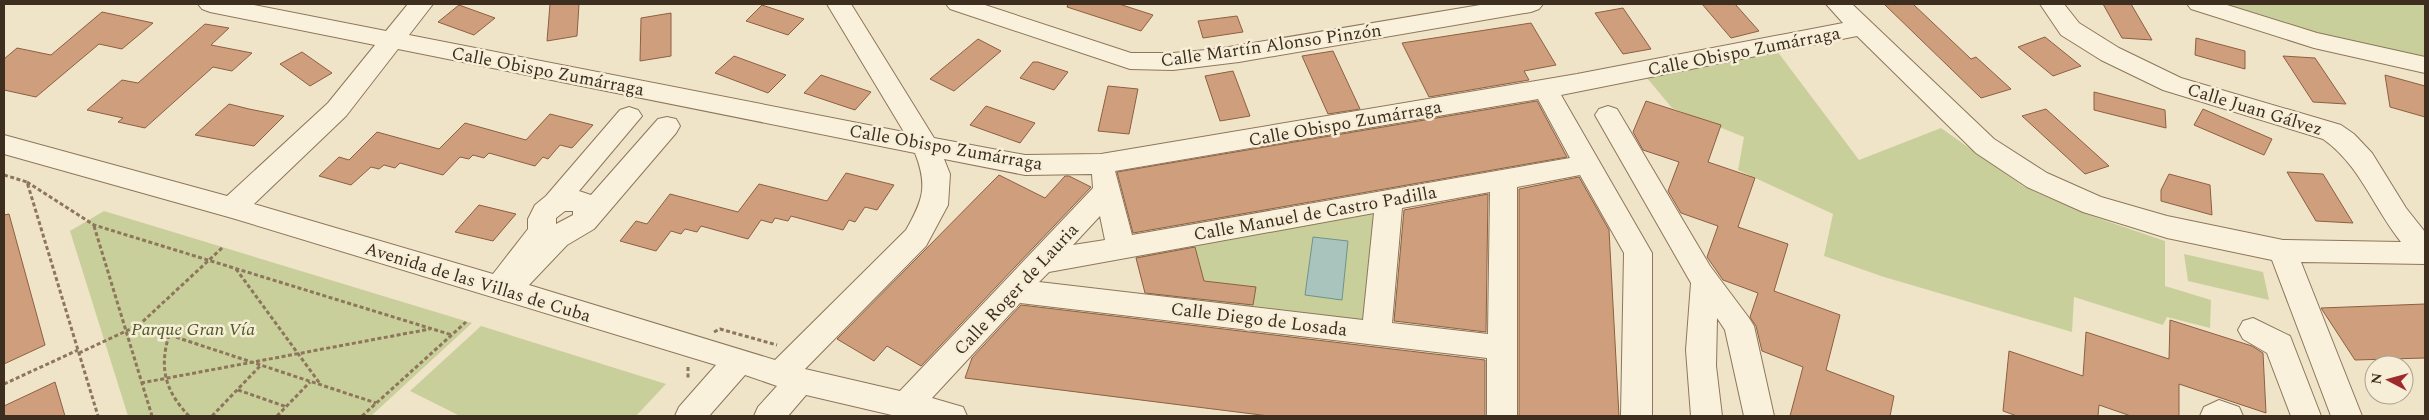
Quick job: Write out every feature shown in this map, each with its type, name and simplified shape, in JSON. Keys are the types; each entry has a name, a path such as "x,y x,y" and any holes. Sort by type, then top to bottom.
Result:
{"street":[{"name":"Calle Obispo Zumárraga","path":"210,4 1025,165 1101,164 1710,60 1862,27"},
{"path":"232,208 310,136 351,94 386,49 391,39 421,4"},
{"path":"770,416 789,368 916,238 934,205 937,174 926,146 839,4"},
{"name":"Calle Martín Alonso Pinzón","path":"958,4 1130,61 1155,63 1179,62 1278,47 1531,4"},
{"path":"1450,4 1476,13"},
{"path":"1838,4 1985,146 2037,180 2093,205 2167,228 2283,251 2425,252"},
{"name":"Calle Juan Gálvez","path":"2052,4 2070,29 2110,54 2172,84 2332,132 2349,143 2360,154 2396,215 2425,252"},
{"path":"2199,4 2314,40 2425,66"},
{"path":"1545,88 1638,253 1637,416"},
{"path":"1608,115 1705,283 1739,326 1759,416"},
{"path":"559,197 629,116"},
{"path":"501,290 558,238 584,222 667,126"},
{"name":"Calle Manuel de Castro Padilla","path":"1041,262 1504,179 1585,157 1624,143"},
{"name":"Avenida de las Villas de Cuba","path":"4,145 232,208 739,361 789,368 905,406 952,416"},
{"path":"1101,164 1120,248"},
{"path":"1502,416 1504,179"},
{"name":"Calle Roger de Lauria","path":"905,406 1107,190"},
{"path":"1376,333 1389,200"},
{"path":"2283,251 2346,416"},
{"path":"1705,283 1702,310 1703,398 1706,416"},
{"name":"Calle Diego de Losada","path":"1014,291 1503,348"},
{"path":"2253,330 2279,345 2306,416"},
{"path":"690,416 739,361"},
{"path":"2215,416 2219,413 2228,416"}],"path":[{"path":"4,174 27,182 94,225 452,335"},
{"path":"27,182 98,416"},
{"path":"94,225 152,416"},
{"path":"4,384 139,325 223,247"},
{"path":"236,269 321,385"},
{"path":"362,416 466,322"},
{"path":"139,325 376,404"},
{"path":"141,383 430,329"},
{"path":"712,334 720,329 789,368"},
{"path":"169,335 163,358 166,378 174,398 189,416"},
{"path":"212,416 261,366"},
{"path":"277,416 310,382"},
{"path":"238,390 286,406"}],"green space":[{"path":"2220,4 2425,4 2425,59 2322,36"},
{"path":"1777,51 1859,160 1941,128 2023,186 2086,214 2165,241 2165,286 2211,300 2210,328 2167,317 2163,325 2074,297 2072,332 1884,277 1824,256 1833,214 1738,170 1744,137 1672,108 1647,78"},
{"name":"Parque Gran Vía","path":"104,211 472,323 371,416 128,416 70,231"},
{"path":"1369,212 1375,215 1366,322 1151,296 1145,291 1135,255"},
{"path":"2184,254 2263,272 2269,300 2188,281"},
{"path":"481,326 666,384 636,416 460,416 410,391"}],"water":[{"path":"1313,237 1348,241 1342,300 1305,295"}],"building":[{"path":"550,4 579,4 577,36 547,41"},
{"path":"1068,4 1119,4 1153,15 1141,31 1067,7"},
{"path":"1702,4 1735,4 1759,31 1731,38"},
{"path":"1884,4 1913,4 1971,59 1976,57 2011,89 1981,98"},
{"path":"2103,4 2131,4 2152,40 2122,38"},
{"path":"459,5 495,18 474,35 438,22"},
{"path":"762,5 804,19 788,35 746,21"},
{"path":"1623,8 1651,49 1623,54 1595,13"},
{"path":"102,12 153,23 122,49 99,44 36,97 4,90 4,59 17,48 51,55"},
{"path":"671,13 671,56 640,61 641,18"},
{"path":"1237,16 1243,32 1203,38 1198,21"},
{"path":"1531,23 1556,65 1524,71 1529,80 1429,97 1402,43"},
{"path":"205,24 229,28 211,45 252,53 232,71 213,67 145,128 118,122 123,118 87,110 122,80 138,83"},
{"path":"2045,37 2081,66 2053,76 2018,47"},
{"path":"2196,38 2245,51 2245,69 2195,55"},
{"path":"978,39 1001,51 954,91 930,79"},
{"path":"1333,51 1360,109 1328,114 1302,56"},
{"path":"302,52 332,73 310,86 280,64"},
{"path":"734,56 786,75 768,93 715,73"},
{"path":"2283,56 2315,58 2346,104 2313,102"},
{"path":"1033,62 1068,72 1054,90 1020,78"},
{"path":"1233,71 1250,116 1220,121 1205,76"},
{"path":"821,75 871,92 855,110 804,93"},
{"path":"2385,75 2425,86 2425,117 2390,107"},
{"path":"1108,86 1138,89 1129,134 1098,131"},
{"path":"2094,92 2165,110 2166,128 2094,110"},
{"path":"1537,101 1567,157 1133,233 1117,172"},
{"path":"1646,101 1721,125 1708,162 1755,178 1738,227 1788,244 1774,291 1840,315 1826,370 1894,396 1890,416 1790,416 1803,367 1762,351 1756,326 1750,317 1758,293 1723,280 1707,257 1718,226 1681,213 1668,191 1679,162 1643,150 1633,132"},
{"path":"229,104 284,116 254,146 195,135"},
{"path":"986,106 1035,123 1020,143 970,125"},
{"path":"2046,109 2109,166 2085,174 2022,116"},
{"path":"2203,109 2272,139 2264,155 2194,125"},
{"path":"550,114 593,125 572,148 560,145 548,159 543,157 535,166 489,153 484,158 473,155 469,159 460,157 443,175 400,163 395,168 384,165 379,169 371,167 351,185 319,176 339,157 349,160 377,132 439,149 465,123 526,140"},
{"path":"2287,172 2323,174 2353,223 2316,221"},
{"path":"846,173 894,185 877,210 865,207 855,222 849,220 843,230 791,216 788,221 775,218 772,223 761,220 748,239 701,226 697,232 685,229 681,234 671,231 656,251 620,241 636,221 647,224 670,194 738,212 759,184 827,201"},
{"path":"2169,174 2210,185 2212,215 2161,201 2161,190"},
{"path":"999,175 1045,198 1065,176 1069,176 1091,187 921,366 887,346 874,361 837,339"},
{"path":"1579,177 1609,230 1619,416 1519,416 1519,189"},
{"path":"1488,194 1486,332 1394,321 1404,210"},
{"path":"479,205 516,214 493,241 455,232"},
{"path":"9,214 45,345 4,364 4,215"},
{"path":"1195,247 1204,281 1256,287 1253,305 1145,293 1136,258"},
{"path":"2425,304 2425,358 2414,358 2414,355 2364,355 2364,360 2355,360 2321,308"},
{"path":"1021,305 1485,360 1485,416 1269,416 965,378 972,358"},
{"path":"2170,320 2252,346 2263,353 2266,413 2179,384 2179,416 2131,416 2099,405 2098,416 2017,416 2003,411 2009,351 2083,376 2086,332 2169,359"},
{"path":"55,382 65,416 4,416 4,406"}]}
